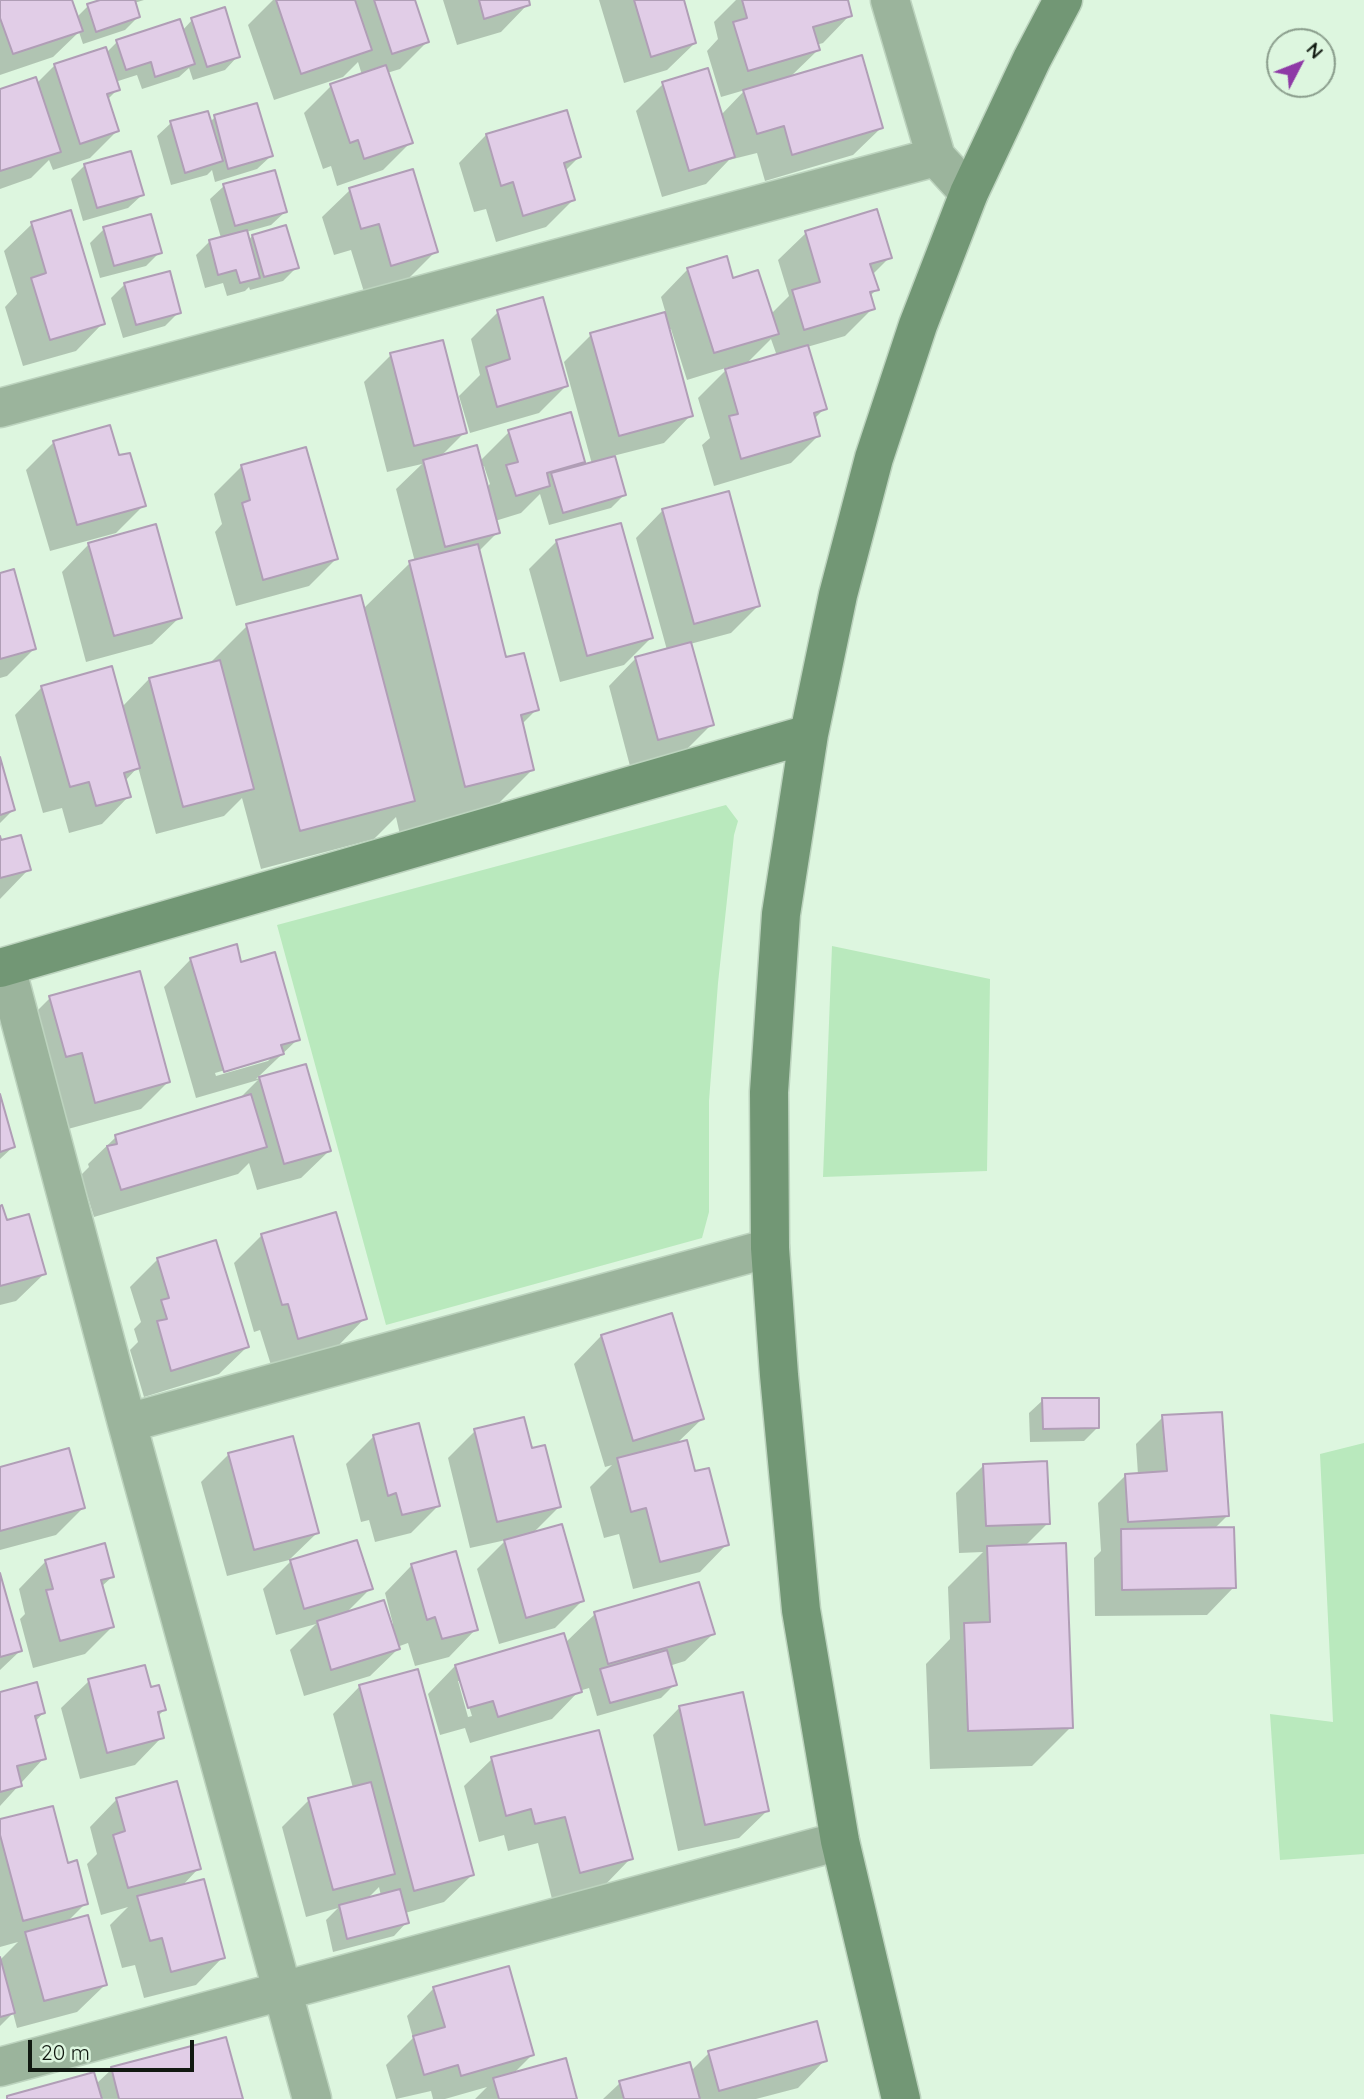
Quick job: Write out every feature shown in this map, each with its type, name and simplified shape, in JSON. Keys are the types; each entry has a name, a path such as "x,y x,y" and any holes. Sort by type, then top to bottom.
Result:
{"street":[{"path":"890,0 936,157 969,193"},
{"path":"901,2099 840,1841 801,1610 770,1248 768,1092 781,914 808,734 838,595 874,458 918,325 969,193 1063,0"},
{"path":"0,408 936,157"},
{"path":"313,2099 3,967 808,734"},
{"path":"127,1423 770,1248"},
{"path":"0,2067 840,1841"}],"green space":[{"path":"726,805 738,821 734,835 718,983 709,1101 709,1212 702,1238 386,1325 277,925"},
{"path":"832,946 990,979 987,1171 823,1177"},
{"path":"1364,1443 1364,1854 1280,1860 1270,1714 1333,1722 1320,1454"}],"building":[{"path":"0,0 72,0 83,31 13,54 0,18"},
{"path":"100,0 135,0 140,17 96,32 87,4"},
{"path":"276,0 355,0 372,50 301,74"},
{"path":"374,0 415,0 429,42 392,54"},
{"path":"479,0 529,0 530,5 484,19"},
{"path":"634,0 684,0 696,43 651,57"},
{"path":"742,0 848,0 852,16 813,27 820,50 748,71 733,22 747,18"},
{"path":"225,7 240,57 207,67 191,18"},
{"path":"180,19 195,64 155,77 151,62 126,70 116,40"},
{"path":"106,47 120,90 107,94 119,131 80,144 54,64"},
{"path":"862,55 883,128 792,155 784,126 757,134 743,90"},
{"path":"386,65 413,143 364,159 358,140 350,143 330,84"},
{"path":"708,68 735,157 689,171 662,82"},
{"path":"36,77 61,152 0,171 0,89"},
{"path":"257,103 273,156 228,169 214,115"},
{"path":"567,110 581,157 564,163 575,200 523,216 513,182 501,186 486,134"},
{"path":"208,111 223,161 185,173 170,121"},
{"path":"131,151 144,195 97,208 84,164"},
{"path":"413,169 438,252 391,266 379,224 361,229 349,188"},
{"path":"275,170 287,212 235,226 223,184"},
{"path":"877,209 892,258 870,264 879,290 870,292 875,309 804,330 792,290 820,282 805,231"},
{"path":"71,210 105,324 50,340 31,278 46,273 31,222"},
{"path":"151,214 162,253 114,266 103,227"},
{"path":"286,225 299,268 264,277 252,235"},
{"path":"247,230 260,278 240,283 236,270 218,275 209,240"},
{"path":"727,256 733,278 758,270 779,334 714,353 687,268"},
{"path":"170,271 181,313 136,325 124,283"},
{"path":"543,297 568,386 497,407 486,367 510,359 497,310"},
{"path":"665,312 693,416 619,436 590,333"},
{"path":"443,340 467,433 414,446 390,353"},
{"path":"808,345 827,409 814,413 820,436 741,459 729,416 738,414 725,369"},
{"path":"571,412 585,462 547,473 550,486 516,496 506,465 518,462 508,430"},
{"path":"110,425 119,455 130,453 146,506 77,525 53,441"},
{"path":"477,445 500,533 445,547 423,460"},
{"path":"306,447 338,559 263,580 242,503 250,500 241,465"},
{"path":"615,456 626,495 563,513 551,473"},
{"path":"729,491 760,606 694,624 662,509"},
{"path":"621,523 653,638 587,656 556,540"},
{"path":"156,524 182,618 114,636 88,543"},
{"path":"478,544 506,657 524,653 539,710 521,715 534,770 465,787 409,561"},
{"path":"14,569 36,649 0,659 0,573"},
{"path":"361,595 415,801 300,831 246,624"},
{"path":"691,642 714,725 658,740 635,657"},
{"path":"220,660 254,789 183,807 149,678"},
{"path":"112,666 140,768 124,773 131,797 96,806 89,782 70,787 41,686"},
{"path":"0,757 15,810 0,815"},
{"path":"21,835 31,870 0,878 0,836 1,840"},
{"path":"237,944 241,962 275,952 300,1040 281,1045 284,1054 224,1072 190,958"},
{"path":"140,971 170,1082 95,1103 82,1053 66,1057 49,996"},
{"path":"306,1064 331,1151 284,1164 259,1077"},
{"path":"0,1094 15,1147 0,1152"},
{"path":"251,1094 267,1147 121,1190 107,1146 117,1144 115,1135"},
{"path":"2,1205 7,1220 29,1214 46,1274 0,1286"},
{"path":"336,1212 367,1319 298,1339 288,1304 282,1305 261,1234"},
{"path":"216,1240 249,1347 171,1371 157,1321 167,1319 161,1300 169,1298 157,1258"},
{"path":"672,1313 704,1419 633,1441 601,1335"},
{"path":"1042,1398 1099,1398 1099,1428 1043,1429"},
{"path":"1222,1412 1229,1516 1128,1522 1125,1474 1167,1471 1162,1415"},
{"path":"524,1417 532,1448 545,1445 561,1507 497,1522 474,1429"},
{"path":"419,1423 440,1506 402,1515 396,1493 388,1496 373,1435"},
{"path":"293,1436 319,1533 254,1550 228,1453"},
{"path":"687,1440 695,1471 709,1468 729,1545 660,1562 646,1508 631,1512 617,1458"},
{"path":"69,1448 85,1508 0,1531 0,1467"},
{"path":"1047,1461 1050,1524 986,1526 983,1464"},
{"path":"562,1524 584,1601 526,1618 504,1540"},
{"path":"1234,1527 1236,1588 1122,1590 1121,1529"},
{"path":"357,1540 373,1589 304,1609 290,1560"},
{"path":"105,1543 114,1577 101,1580 114,1627 60,1641 46,1590 53,1589 45,1560"},
{"path":"1066,1543 1073,1728 968,1731 964,1623 990,1622 987,1546"},
{"path":"456,1551 478,1630 442,1639 435,1617 427,1620 411,1564"},
{"path":"0,1573 22,1651 0,1657"},
{"path":"699,1582 715,1634 608,1664 594,1612"},
{"path":"384,1600 400,1649 331,1670 317,1621"},
{"path":"564,1633 582,1692 498,1717 493,1701 468,1708 455,1665"},
{"path":"667,1650 677,1685 610,1703 600,1669"},
{"path":"145,1665 151,1687 159,1685 166,1710 158,1712 164,1738 107,1753 88,1679"},
{"path":"418,1669 474,1875 414,1891 359,1685"},
{"path":"37,1682 45,1713 35,1716 46,1759 17,1766 22,1786 0,1792 0,1692"},
{"path":"743,1692 769,1811 705,1825 679,1706"},
{"path":"599,1730 633,1859 580,1873 565,1817 535,1824 531,1809 506,1816 491,1757"},
{"path":"177,1781 201,1869 128,1888 113,1835 125,1831 116,1798"},
{"path":"371,1782 395,1874 333,1890 308,1798"},
{"path":"53,1806 68,1863 77,1860 88,1904 23,1921 0,1835 0,1819"},
{"path":"204,1879 225,1958 171,1972 162,1938 150,1941 137,1896"},
{"path":"400,1889 409,1923 347,1939 339,1905"},
{"path":"88,1915 107,1985 44,2001 25,1932"},
{"path":"0,1957 15,2013 0,2017"},
{"path":"509,1966 534,2055 461,2076 458,2065 424,2075 413,2036 445,2027 433,1987"},
{"path":"817,2021 827,2061 719,2091 708,2051"},
{"path":"226,2037 243,2099 119,2099 111,2067"},
{"path":"566,2058 577,2099 499,2099 493,2078"},
{"path":"690,2062 700,2099 624,2099 619,2081"},
{"path":"94,2072 102,2099 7,2099 7,2096"}]}
